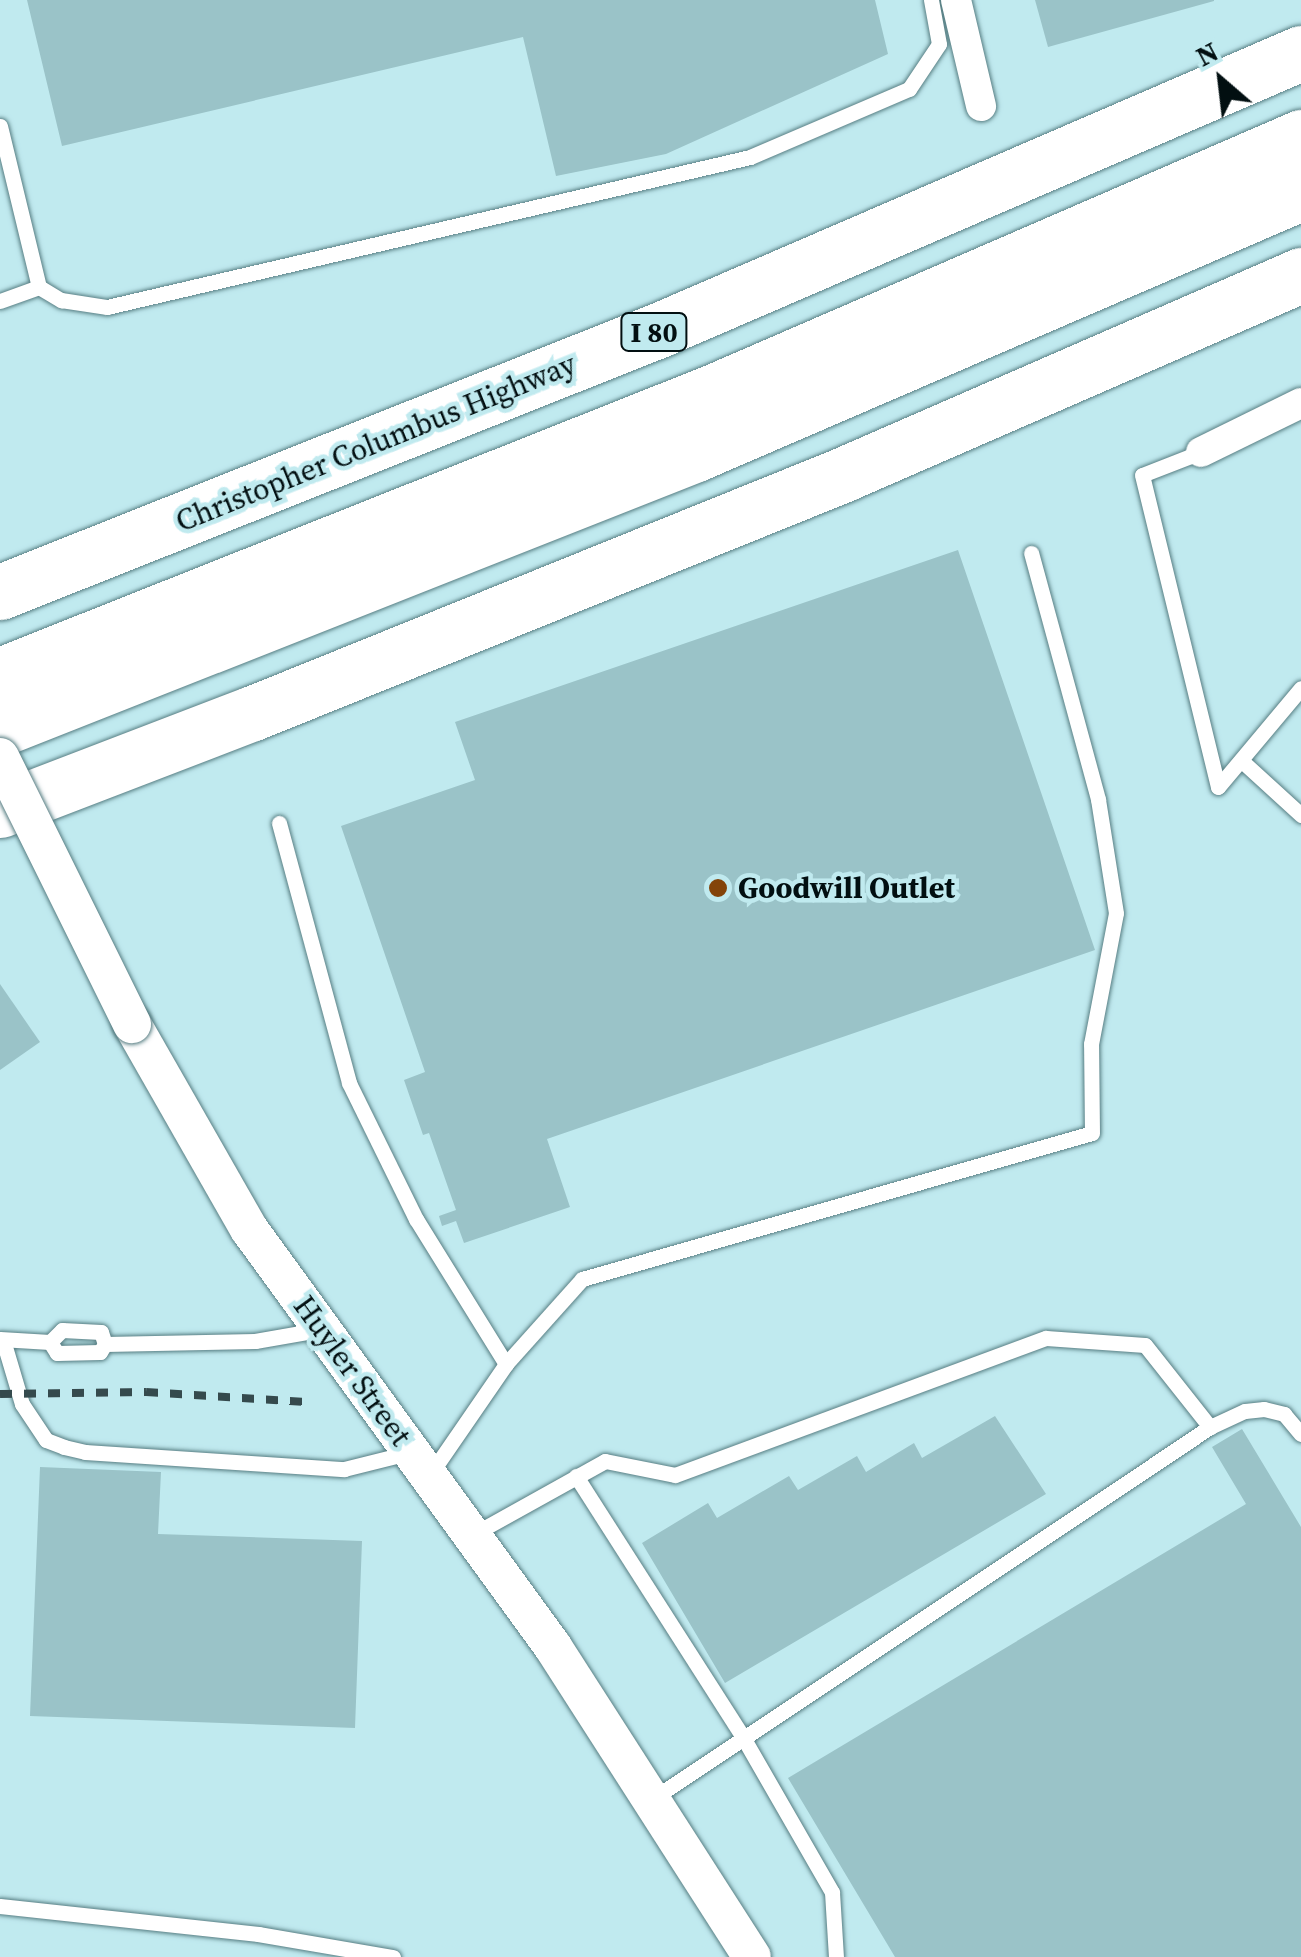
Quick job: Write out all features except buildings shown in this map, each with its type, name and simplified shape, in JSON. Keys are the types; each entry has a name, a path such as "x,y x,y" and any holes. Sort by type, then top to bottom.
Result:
{"highway":[{"name":"Christopher Columbus Highway","path":"0,592 660,330 1301,52"},
{"name":"I 80","path":"0,674 694,399 1301,137"},
{"path":"0,730 696,454 1301,194"},
{"path":"0,810 253,714 842,475 1301,276"}],"street":[{"path":"956,0 981,106"},
{"path":"1201,452 1301,403"},
{"name":"Huyler Street","path":"0,757 132,1024 250,1229 552,1647 752,1957"}],"lane":[{"path":"0,126 39,287 61,300 106,307 750,157 909,89 939,44 931,0"},
{"path":"0,301 39,287"},
{"path":"1201,452 1142,475 1218,787 1243,762 1301,688"},
{"path":"322,1330 254,1341 105,1344 101,1332 62,1330 50,1342 1,1340 22,1404 35,1426 46,1440 84,1452 344,1470 420,1464 582,1280 1092,1133 1092,1044 1116,913 1098,799 1031,553"},
{"path":"1243,762 1301,815"},
{"path":"279,823 349,1083 416,1219 506,1364"},
{"path":"472,1535 605,1460 675,1475 1046,1338 1145,1344 1210,1427"},
{"path":"651,1800 1210,1427 1245,1411 1264,1409 1284,1414 1301,1434"},
{"path":"576,1476 744,1740 832,1892 836,1957"},
{"path":"0,1906 258,1934 394,1957"}],"railway":[{"path":"0,1394 146,1392 306,1402"}],"place":[{"name":"Goodwill Outlet","path":"718,888"}]}
